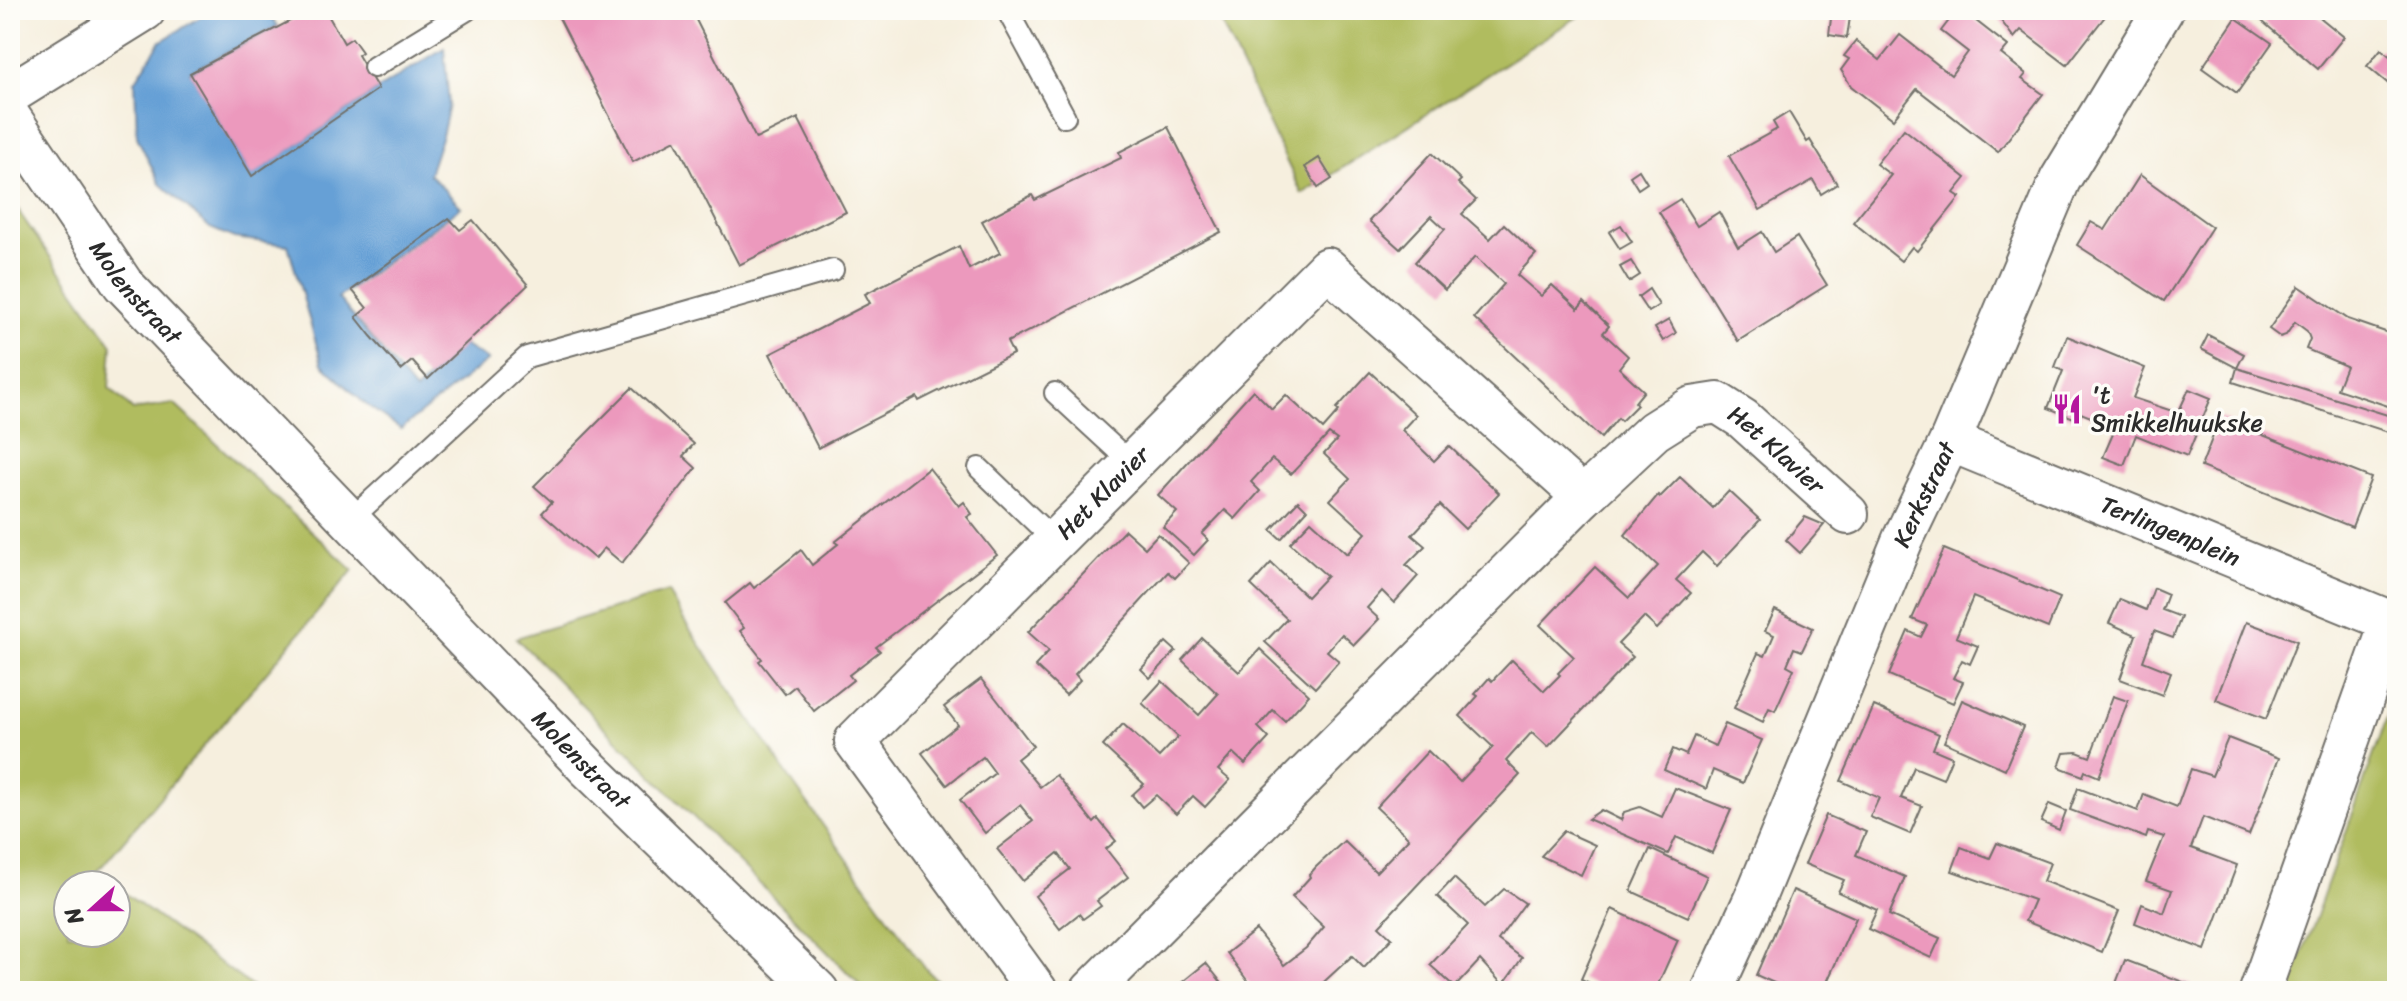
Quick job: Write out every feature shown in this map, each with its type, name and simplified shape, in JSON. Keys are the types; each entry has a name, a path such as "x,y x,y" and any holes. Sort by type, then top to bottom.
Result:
{"street":[{"path":"10,94 145,10"},
{"name":"Kerkstraat","path":"1712,991 1757,893 1903,539 1950,441 2060,180 2163,10"},
{"name":"Molenstraat","path":"10,117 123,284 588,768 818,991"},
{"name":"Het Klavier","path":"1037,991 855,741 1327,268 1583,497"},
{"name":"Het Klavier","path":"1091,991 1583,497 1654,431 1692,407 1718,403 1743,419 1848,514"},
{"name":"Terlingenplein","path":"1950,441 2394,622 2260,991"}],"lane":[{"path":"374,67 467,10"},
{"path":"1007,10 1065,117"},
{"path":"350,520 527,357 833,270"},
{"path":"1055,393 1132,464"},
{"path":"979,468 1055,541"}],"green space":[{"path":"1215,10 1588,10 1302,194"},
{"path":"10,193 21,215 112,345 109,388 133,410 174,404 353,570 100,869 52,869 52,949 132,949 132,899 258,991 10,991"},
{"path":"668,592 795,786 924,967 948,991 866,991 516,638"},
{"path":"2397,690 2397,991 2289,991"}],"water":[{"path":"212,10 267,10 278,26 190,72 252,175 444,48 449,105 429,174 461,207 338,298 415,391 463,345 488,360 401,429 364,403 322,364 288,245 234,238 210,228 160,184 137,137 135,81 160,42"}],"building":[{"path":"311,10 325,10 344,43 352,38 362,52 358,55 378,89 252,176 190,73"},
{"path":"555,10 691,10 756,139 798,118 846,212 739,265 675,140 633,162"},
{"path":"1832,10 1851,10 1847,38 1829,35"},
{"path":"1957,10 1962,10 2008,46 2001,54 2026,74 2022,79 2043,94 1998,152 1917,89 1893,119 1851,86 1841,70 1849,59 1844,56 1856,41 1880,60 1900,35 1951,75 1968,52 1941,31"},
{"path":"1993,10 2010,10 2015,15 2022,10 2110,10 2067,65 2021,30 2014,38"},
{"path":"2249,10 2311,10 2344,37 2318,69"},
{"path":"2236,18 2272,43 2237,93 2202,68"},
{"path":"2381,49 2397,62 2397,91 2367,66"},
{"path":"1789,112 1837,184 1821,194 1813,180 1760,210 1729,156 1777,129 1773,122"},
{"path":"1168,127 1221,232 1007,342 1013,354 919,401 917,397 818,448 770,354 870,303 865,294 959,246 969,269 1000,253 982,221 1032,195 1035,200 1121,158 1119,152"},
{"path":"1904,129 1966,178 1954,193 1960,197 1917,251 1912,247 1901,261 1853,222 1891,175 1876,164"},
{"path":"1432,153 1461,180 1458,183 1476,200 1462,214 1490,239 1504,224 1536,254 1517,275 1541,296 1552,285 1578,309 1584,302 1609,326 1603,333 1628,356 1619,368 1644,391 1635,402 1637,405 1621,421 1618,418 1601,438 1474,318 1504,284 1475,257 1445,290 1415,262 1445,229 1431,216 1400,249 1369,221"},
{"path":"1319,158 1332,179 1318,188 1305,167"},
{"path":"1639,170 1647,183 1638,189 1630,176"},
{"path":"2140,175 2212,227 2164,301 2077,245 2091,222 2105,230"},
{"path":"1680,199 1697,226 1719,212 1738,247 1762,232 1774,252 1797,237 1827,285 1738,341 1659,212"},
{"path":"449,218 460,230 473,220 528,285 428,379 412,361 401,370 371,336 356,317 367,308 352,290"},
{"path":"1621,225 1632,242 1620,249 1609,232"},
{"path":"1631,261 1640,275 1629,282 1620,267"},
{"path":"2299,286 2348,319 2397,336 2397,409 2337,389 2346,366 2306,349 2310,339 2307,331 2295,322 2286,335 2280,337 2269,329"},
{"path":"1649,289 1659,305 1648,312 1638,297"},
{"path":"1669,320 1676,333 1663,341 1655,328"},
{"path":"2208,335 2244,354 2237,368 2201,349"},
{"path":"2067,336 2145,368 2133,398 2178,413 2189,389 2211,398 2187,456 2136,435 2124,465 2103,457 2116,427 2081,413 2079,420 2048,408 2063,371 2055,367"},
{"path":"2237,368 2397,418 2397,435 2233,382"},
{"path":"1370,372 1416,415 1402,430 1434,461 1449,446 1499,493 1465,529 1440,505 1412,535 1425,546 1406,565 1418,576 1394,603 1382,591 1367,608 1379,619 1354,645 1342,634 1327,651 1339,661 1315,688 1265,642 1287,619 1251,585 1271,563 1307,597 1327,576 1290,543 1311,521 1347,554 1366,533 1330,500 1350,479 1324,454 1337,440 1329,434 1291,474 1272,459 1251,482 1260,491 1235,519 1225,510 1202,534 1208,540 1194,555 1163,527 1177,512 1158,495 1253,390 1272,409 1286,395 1323,429 1339,411 1336,409"},
{"path":"632,388 694,444 683,456 696,468 622,563 604,548 595,559 576,543 542,513 552,502 534,486"},
{"path":"2220,418 2371,478 2352,527 2201,467"},
{"path":"929,468 959,506 964,502 972,514 967,517 997,555 876,647 880,651 849,675 853,680 814,711 795,686 785,694 759,661 762,659 740,631 744,628 725,603 750,583 754,588 801,550 812,565 838,544 835,542"},
{"path":"1680,477 1713,508 1729,491 1760,520 1717,566 1702,552 1676,580 1691,593 1657,629 1644,617 1618,644 1633,657 1548,747 1532,732 1506,761 1520,775 1379,926 1392,938 1364,968 1352,956 1314,991 1247,991 1252,987 1227,953 1256,930 1284,965 1306,948 1324,927 1292,897 1316,867 1344,841 1376,872 1409,838 1376,807 1428,751 1460,782 1493,747 1460,716 1489,678 1492,681 1512,660 1544,691 1560,675 1558,673 1574,657 1540,625 1595,567 1629,598 1658,566 1625,535 1658,495 1660,497"},
{"path":"1298,501 1307,510 1281,539 1271,530"},
{"path":"1805,517 1824,525 1800,553 1786,540"},
{"path":"1125,530 1145,548 1158,534 1189,563 1175,578 1168,572 1075,674 1080,680 1066,695 1035,666 1049,651 1028,632"},
{"path":"1944,549 2060,598 2048,628 1973,597 1956,637 1978,646 1970,664 1962,660 1953,678 1963,682 1953,703 1889,675 1908,631 1921,637 1927,625 1912,619"},
{"path":"2154,588 2168,594 2162,610 2181,617 2173,638 2154,631 2143,661 2171,672 2162,695 2120,679 2136,635 2109,623 2120,599 2146,610"},
{"path":"1775,610 1813,628 1802,651 1794,648 1787,665 1794,669 1775,711 1769,708 1763,722 1734,708 1758,653 1765,656 1774,635 1765,631"},
{"path":"2246,622 2297,641 2266,719 2216,700"},
{"path":"1202,638 1239,672 1260,649 1309,695 1285,721 1273,710 1258,727 1269,738 1245,764 1233,753 1218,770 1230,780 1205,807 1193,796 1176,814 1156,795 1142,807 1132,795 1144,784 1103,746 1123,724 1159,757 1178,737 1142,703 1162,681 1199,715 1218,694 1182,660"},
{"path":"1166,642 1176,651 1150,678 1141,669"},
{"path":"981,679 1033,746 1017,759 1040,787 1056,775 1094,823 1098,819 1116,841 1106,849 1128,877 1097,901 1101,906 1083,919 1079,914 1060,929 1035,896 1070,869 1058,853 1023,881 997,849 1033,821 1020,805 985,833 960,800 995,773 983,757 947,785 922,753 958,725 944,707"},
{"path":"2113,696 2128,701 2099,777 2085,771 2083,776 2059,767 2064,753 2077,752 2090,757"},
{"path":"1962,700 2023,727 2005,769 1944,742"},
{"path":"1874,706 1939,734 1933,749 1952,757 1943,779 1914,767 1901,798 1922,806 1910,834 1870,817 1879,798 1841,781"},
{"path":"1725,724 1762,740 1743,783 1713,770 1706,789 1664,770 1673,749 1686,755 1694,736 1715,746"},
{"path":"2228,738 2279,758 2249,835 2203,817 2191,848 2237,865 2205,950 2135,923 2142,904 2164,913 2172,890 2146,881 2164,837 2148,832 2146,838 2070,810 2078,788 2138,811 2144,794 2177,807 2191,769 2212,776"},
{"path":"1675,788 1731,810 1712,853 1676,837 1668,854 1588,819 1601,810 1621,820 1624,812 1640,807 1662,817"},
{"path":"2049,804 2066,811 2059,830 2041,822"},
{"path":"1826,815 1866,832 1856,855 1905,877 1889,915 1940,938 1931,958 1868,929 1877,910 1838,892 1844,880 1805,864"},
{"path":"1564,831 1595,845 1581,875 1541,856"},
{"path":"1997,843 2050,863 2043,881 2119,911 2102,952 2025,921 2034,900 1952,871 1961,847 1990,858"},
{"path":"1650,849 1707,876 1688,917 1631,891"},
{"path":"1454,878 1485,907 1504,889 1525,903 1498,940 1522,958 1503,985 1480,960 1455,987 1430,965 1468,925 1437,896"},
{"path":"1793,890 1856,918 1823,991 1792,991 1756,975"},
{"path":"1612,909 1678,940 1655,991 1607,991 1581,979"},
{"path":"2125,960 2191,985 2189,991 2113,991"},
{"path":"1206,963 1228,991 1171,991 1175,988"}],"place":[{"name":"'t Smikkelhuukske","path":"2067,409"}]}
